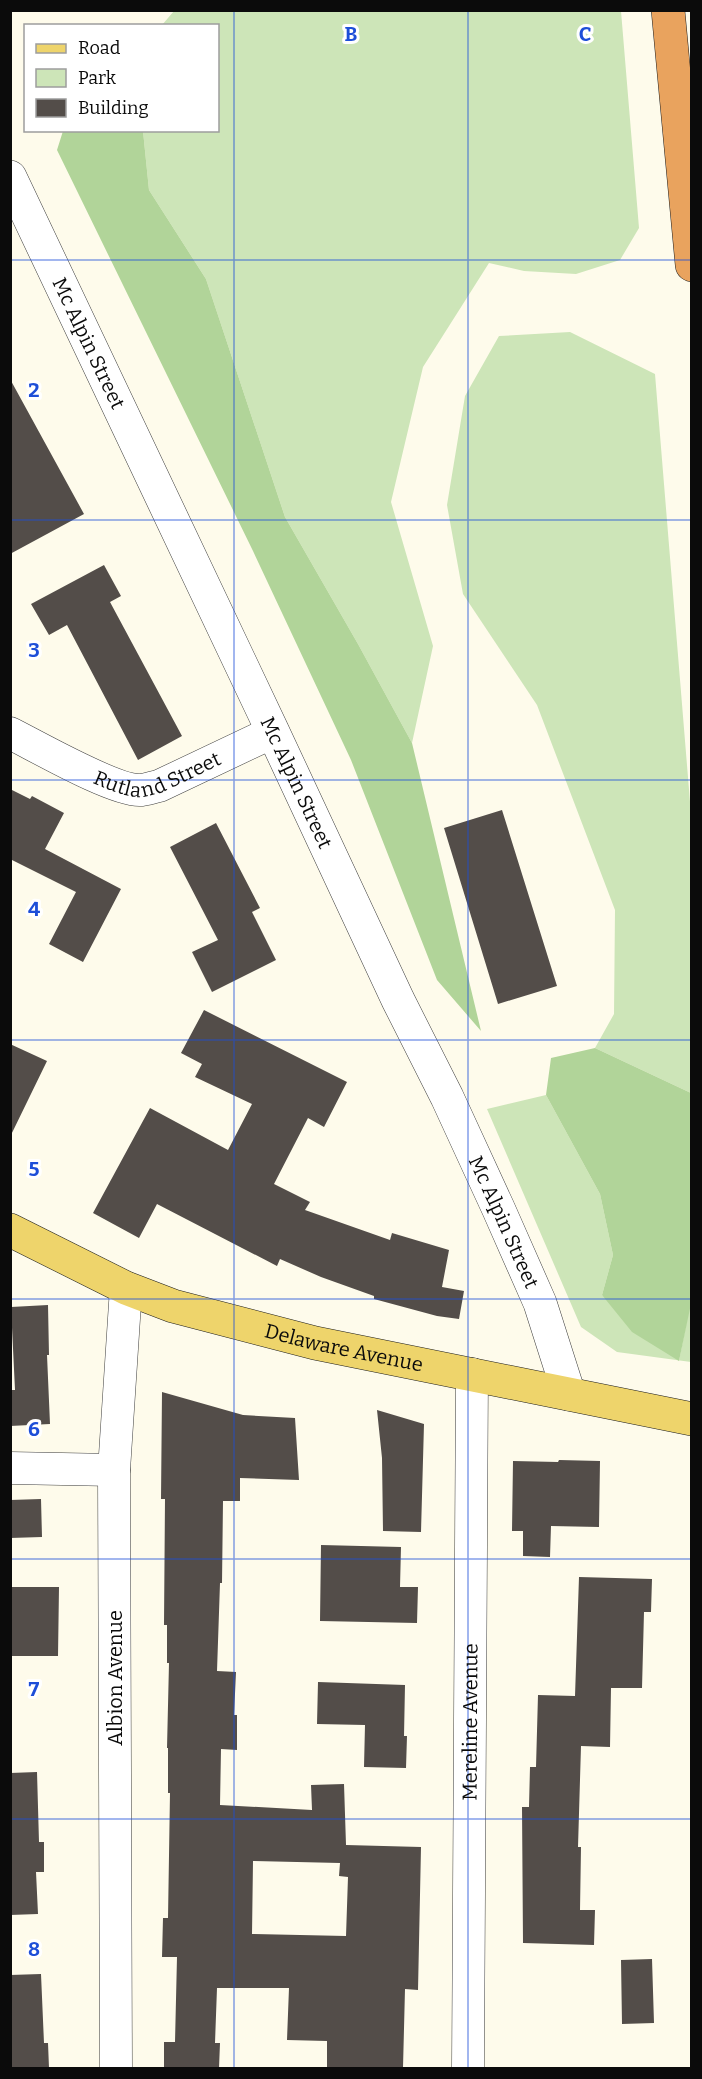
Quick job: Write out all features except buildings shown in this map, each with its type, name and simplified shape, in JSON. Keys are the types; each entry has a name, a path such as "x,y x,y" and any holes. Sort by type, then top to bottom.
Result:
{"highway":[{"path":"668,10 692,265"}],"main road":[{"name":"Delaware Avenue","path":"10,1230 126,1288 173,1306 315,1343 692,1419"}],"street":[{"name":"Mc Alpin Street","path":"10,177 499,1210 540,1303 569,1394"},
{"name":"Rutland Street","path":"10,733 103,779 124,788 140,790 159,786 273,732"},
{"name":"Albion Avenue","path":"116,2068 114,1470 126,1288"},
{"name":"Mereline Avenue","path":"468,2068 472,1374"},
{"path":"10,1468 114,1470"}],"green space":[{"path":"174,11 621,11 639,228 620,260 576,274 524,271 489,263 423,367 391,502 433,646 412,743 285,517 206,279 149,190 143,132 219,132 219,24 163,24"},
{"path":"63,132 143,132 149,190 206,279 285,517 412,743 481,1031 437,980 351,760 253,551 57,150"},
{"path":"570,332 655,374 691,814 691,1093 595,1048 614,1014 615,910 537,705 463,594 447,505 465,396 499,336"},
{"path":"595,1048 691,1093 692,1299 679,1361 632,1332 602,1295 613,1255 600,1194 546,1095 551,1058"},
{"path":"546,1095 600,1194 613,1255 602,1295 678,1360 617,1352 581,1327 487,1109"},
{"path":"691,1299 691,1362 679,1360"}]}
